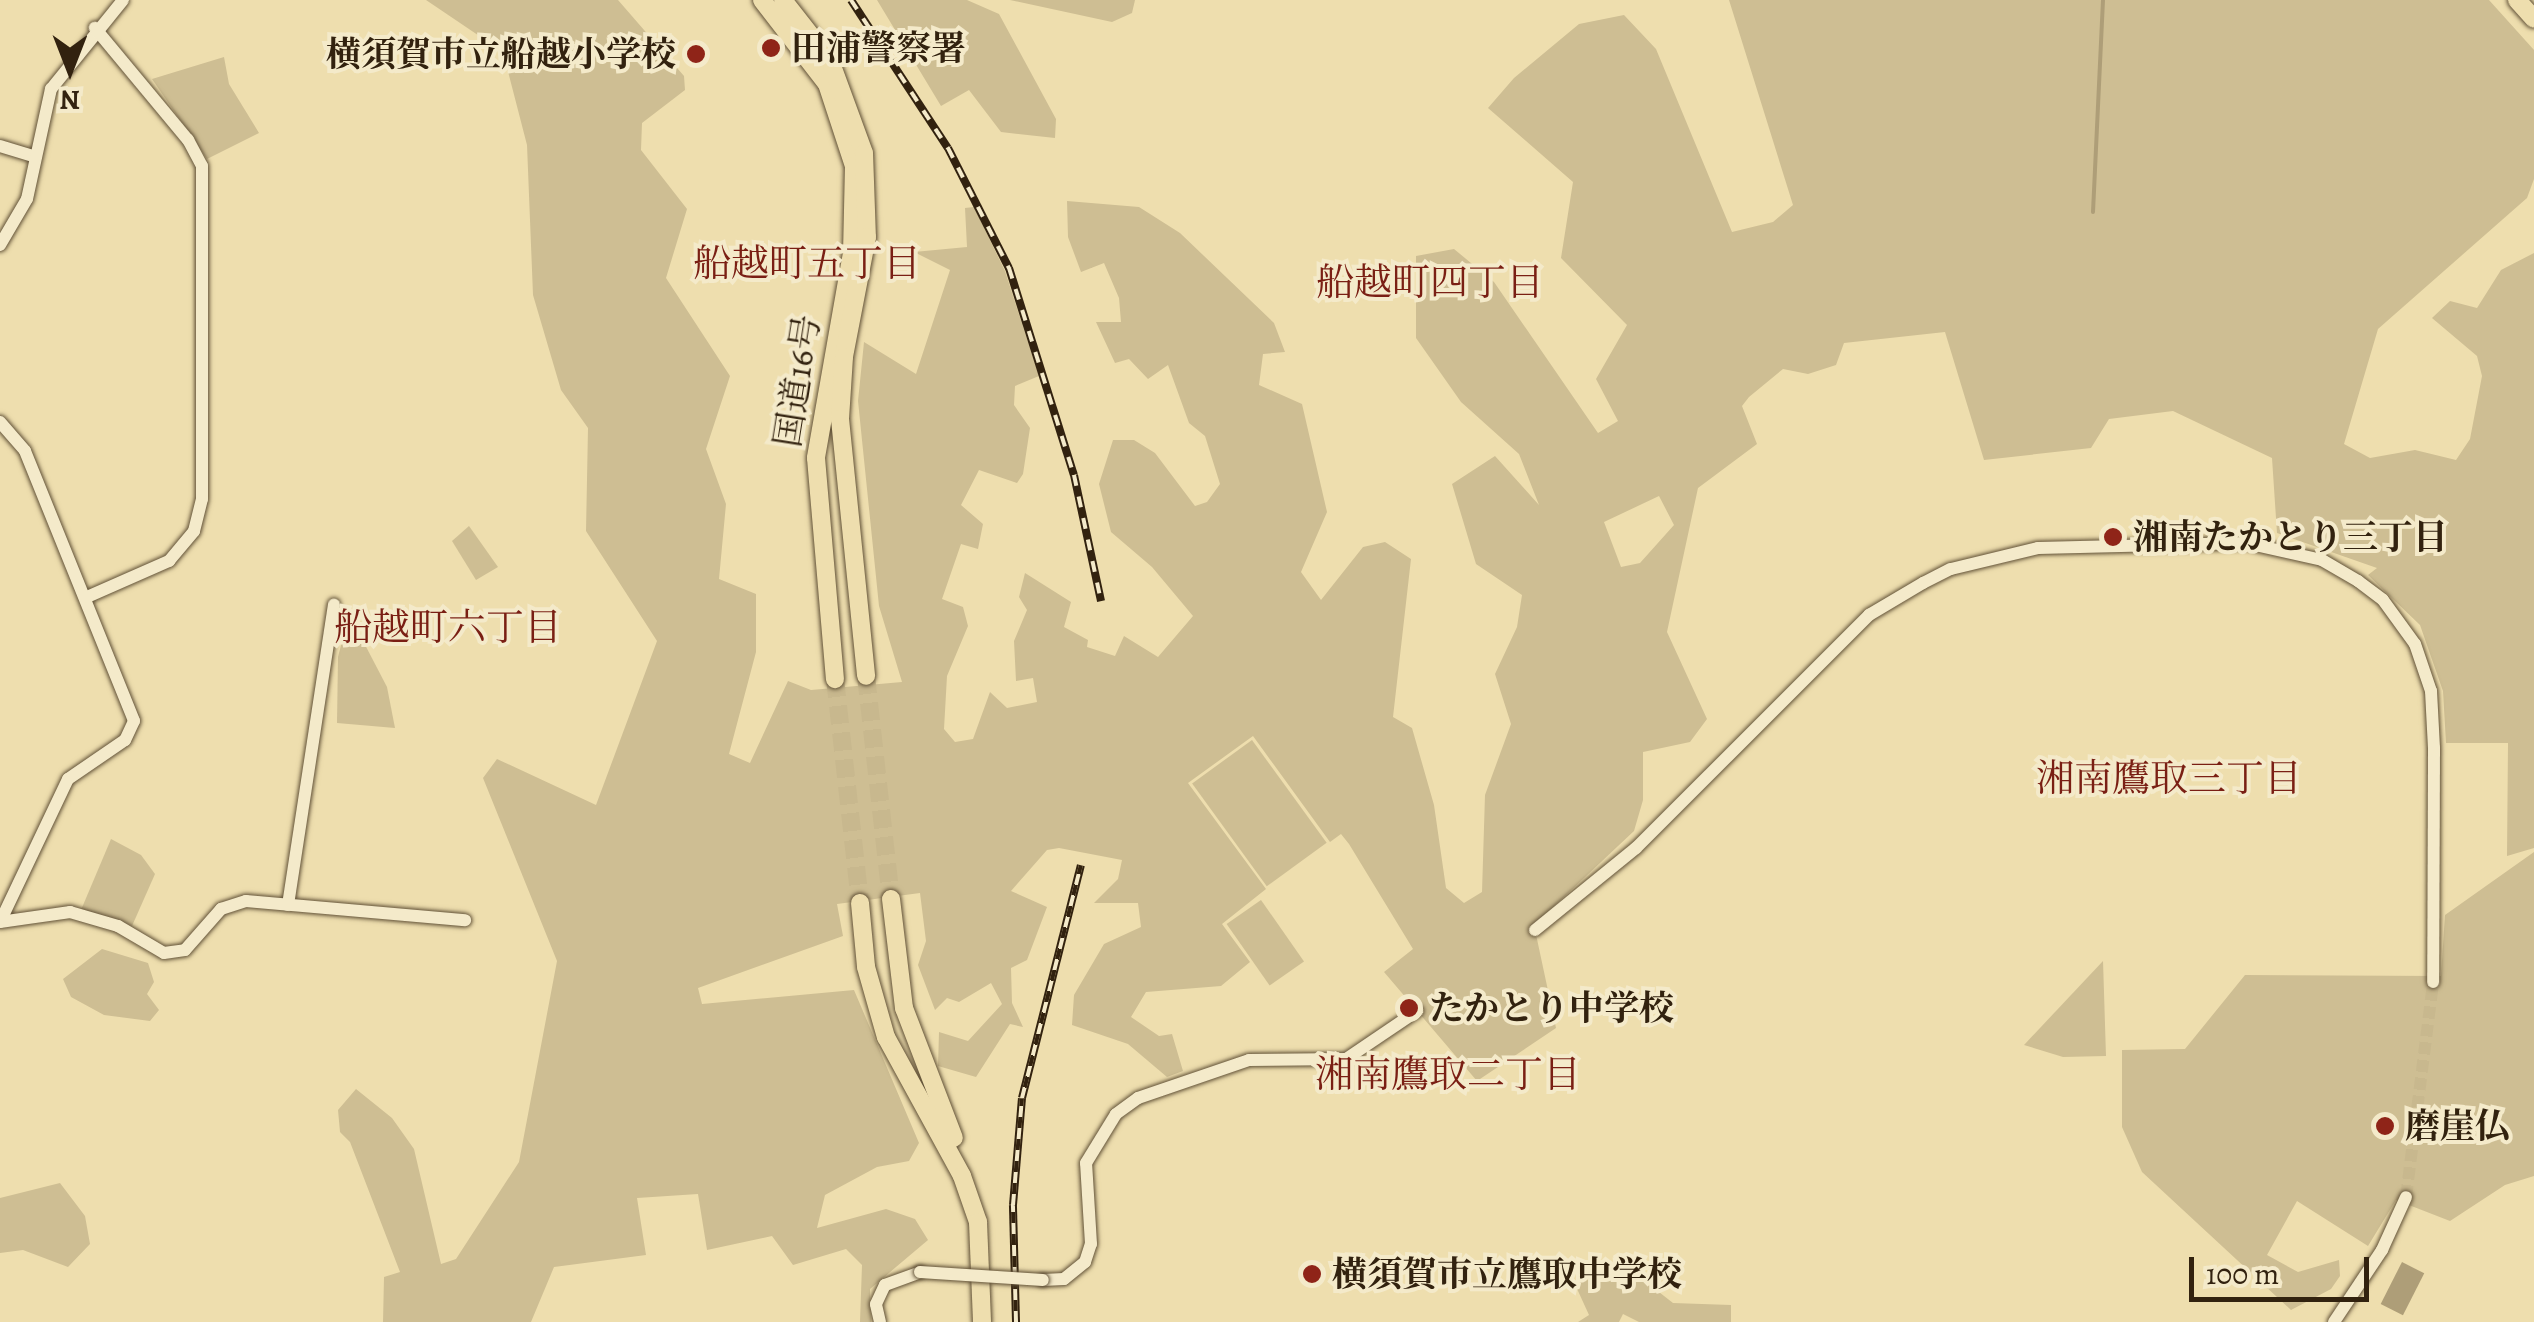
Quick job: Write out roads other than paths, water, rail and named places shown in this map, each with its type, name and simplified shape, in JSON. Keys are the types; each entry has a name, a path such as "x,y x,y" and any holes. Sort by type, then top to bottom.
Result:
{"highway":[{"name":"国道16号","path":"762,0 827,84 854,166 852,253 816,458 835,680"},
{"name":"国道16号","path":"783,0 830,60 864,153 867,236 840,391 866,676"},
{"path":"2517,0 2534,20"},
{"path":"825,571 844,576 854,564"},
{"path":"828,602 837,588 858,595"},
{"path":"891,899 904,1008 932,1094 989,1221 994,1322"},
{"path":"860,903 866,967 886,1037 962,1176 978,1222 982,1322"}],"street":[{"path":"0,245 27,199 51,89 94,28 122,0"},
{"path":"86,598 169,561 194,530 202,499 202,166 188,140 94,28"},
{"path":"0,146 35,157"},
{"path":"0,422 26,451 86,598 133,730 68,780 0,922"},
{"path":"1535,930 1636,848 1869,615 1923,582 1952,568 2038,548 2246,542 2304,554 2358,581 2383,600 2415,644 2431,692 2433,729 2433,982"},
{"path":"288,905 334,604"},
{"path":"0,922 70,912 118,926 164,953 185,950 232,903 465,920"},
{"path":"880,1322 876,1304 885,1285 920,1272 1064,1279 1085,1262 1091,1244 1086,1163 1102,1127 1127,1106 1248,1060 1346,1058 1417,1011"},
{"path":"2334,1322 2382,1250 2406,1197"}],"waterway":[{"path":"2093,212 2103,0"}],"tunnel":[{"path":"866,676 891,899"},
{"path":"835,679 860,903"},
{"path":"2406,1197 2433,982"}],"railway":[{"path":"851,0 948,148 1009,268 1074,475 1101,601"},
{"path":"1016,1322 1013,1205 1022,1098 1081,865"}],"place":[{"name":"田浦警察署","path":"771,48"},
{"name":"横須賀市立船越小学校","path":"696,54"},
{"name":"湘南たかとり三丁目","path":"2113,537"},
{"name":"たかとり中学校","path":"1409,1008"},
{"name":"磨崖仏","path":"2385,1126"},
{"name":"横須賀市立鷹取中学校","path":"1312,1274"}],"district":[{"name":"船越町五丁目","path":"807,264"},
{"name":"船越町四丁目","path":"1430,283"},
{"name":"船越町六丁目","path":"448,628"},
{"name":"湘南鷹取三丁目","path":"2169,779"},
{"name":"湘南鷹取二丁目","path":"1448,1075"}]}
